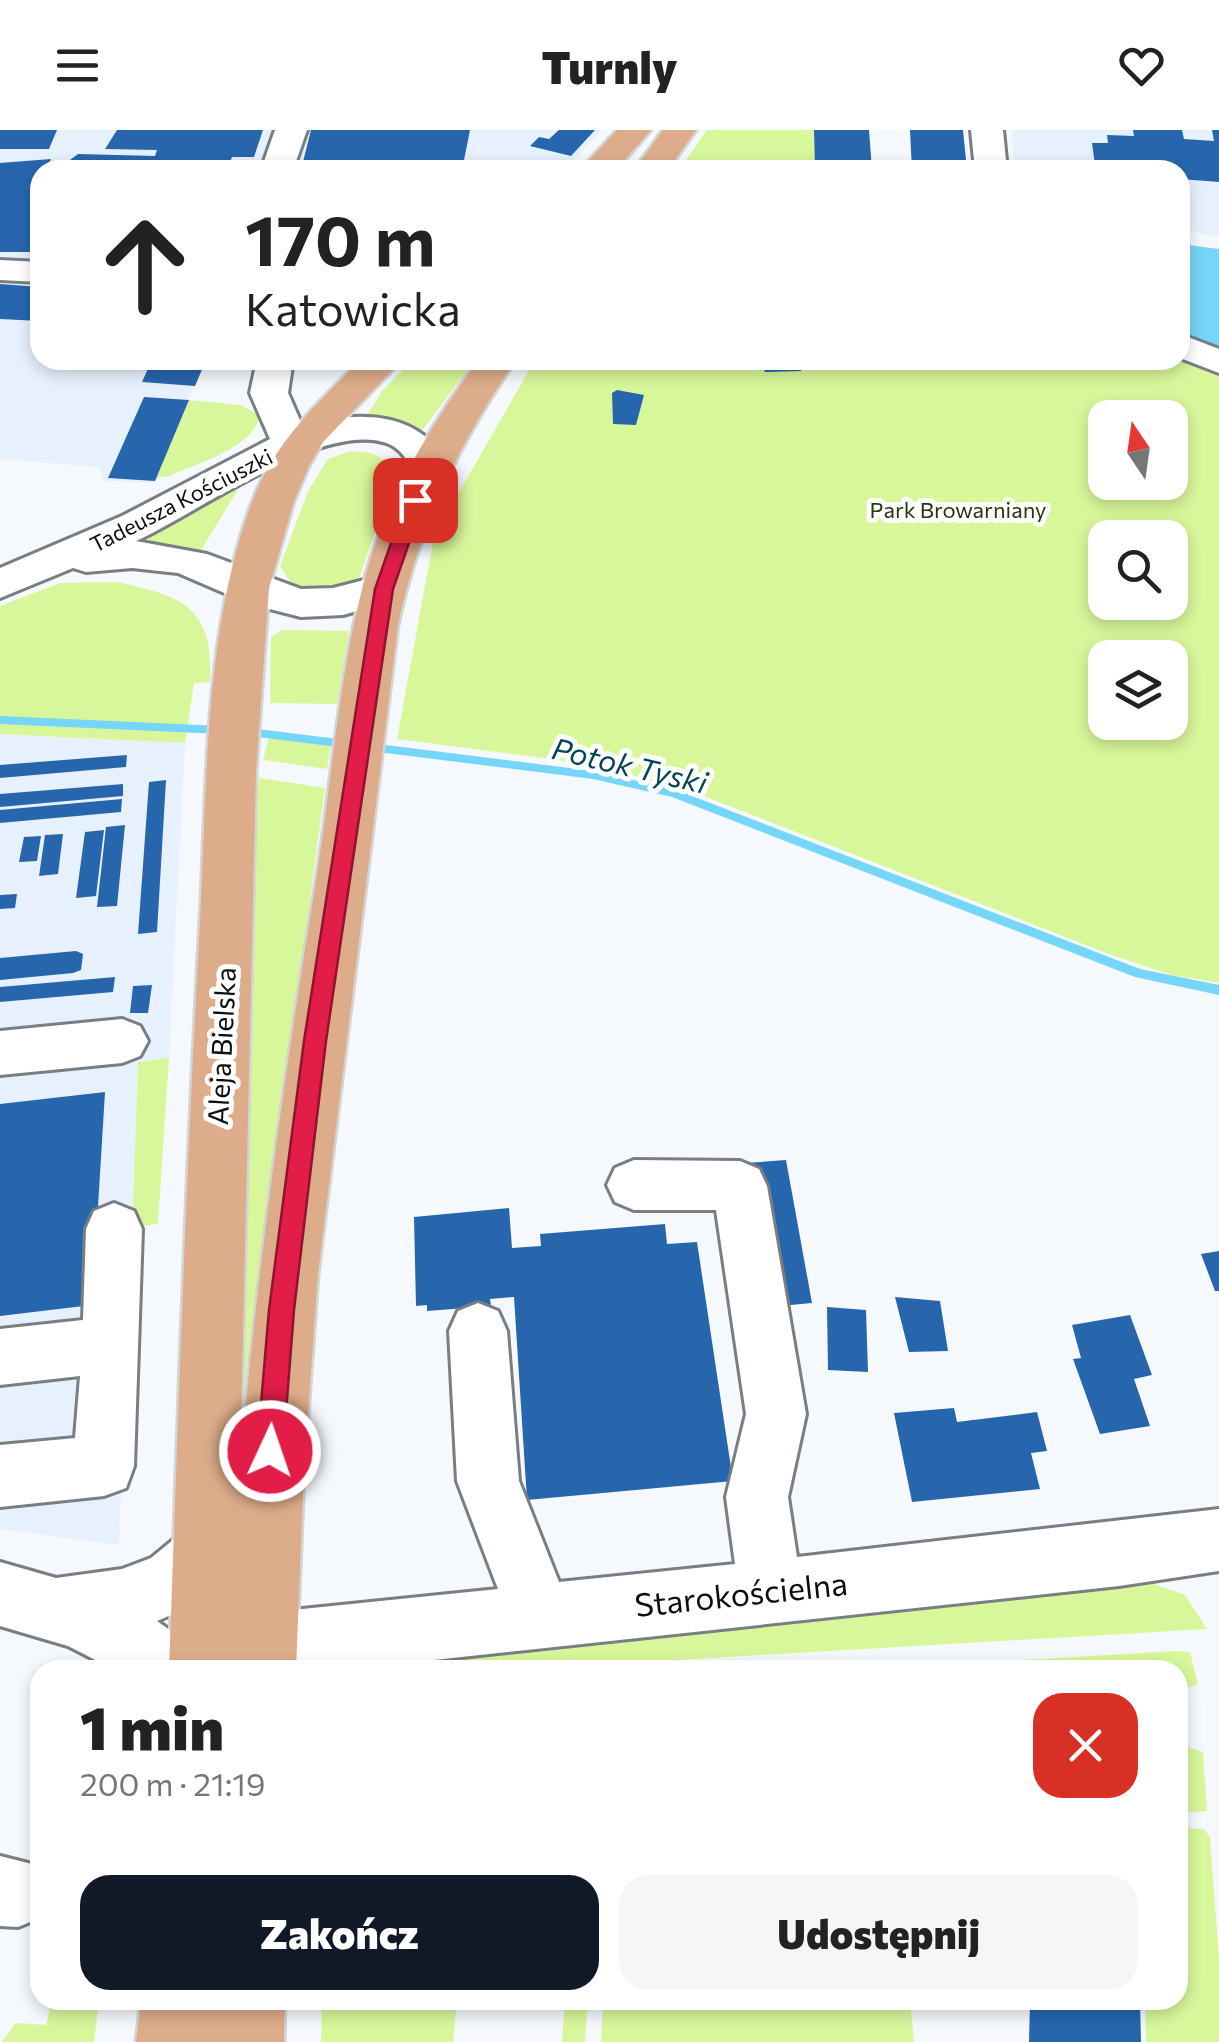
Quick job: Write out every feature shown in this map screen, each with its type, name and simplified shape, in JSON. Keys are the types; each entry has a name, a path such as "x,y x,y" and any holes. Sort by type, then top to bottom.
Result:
{"main road":[{"path":"607,160 635,130"},
{"path":"658,160 680,130"},
{"name":"Aleja Bielska","path":"241,1660 206,1552 216,1135 236,726 247,588 273,501 300,439 372,370"},
{"path":"242,1660 315,1041 384,589 429,464 490,370"},
{"path":"175,2042 178,2010"},
{"path":"245,2042 247,2010"}],"street":[{"path":"280,160 291,130"},
{"path":"987,130 990,160"},
{"path":"0,270 30,272"},
{"path":"1190,349 1219,362"},
{"path":"273,370 269,393 300,439 349,428 385,430 416,441 429,464"},
{"name":"Tadeusza Kościuszki","path":"0,584 52,564 300,439"},
{"name":"Tadeusza Kościuszki","path":"52,564 115,553 146,554 205,568 247,588 304,604 331,604 384,589"},
{"path":"0,1053 122,1041"},
{"path":"634,1185 740,1186 776,1414 756,1497 770,1589"},
{"path":"0,1476 104,1466 114,1229"},
{"path":"478,1331 488,1482 540,1614"},
{"path":"0,1357 112,1345"},
{"name":"Starokościelna","path":"254,1660 540,1614 1217,1548"},
{"path":"29,1601 121,1603 154,1593 185,1575 206,1552"},
{"path":"29,1601 105,1628 155,1660"}],"shaded area":[{"path":"0,130 602,130 574,160 30,160 30,370 200,370 156,483 104,481 99,467 0,459"},
{"path":"1011,130 1219,130 1219,238 1191,231 1190,160 1014,160"},
{"path":"0,734 185,743 169,1058 138,1062 119,1545 0,1529"}],"green space":[{"path":"707,130 814,130 815,160 686,160"},
{"name":"Park Browarniany","path":"1190,364 1219,374 1219,983 1172,975 1114,956 701,795 596,765 397,739 434,536 529,370 1190,370"},
{"path":"403,370 468,370 421,432 366,417 382,391"},
{"path":"189,400 241,405 259,415 256,426 223,453 170,476 156,478"},
{"path":"350,451 372,453 398,467 360,576 355,584 340,591 295,589 280,566 308,491 328,459"},
{"path":"235,486 237,491 198,555 149,541 149,534"},
{"path":"117,582 177,600 190,609 207,637 210,682 194,683 185,743 0,734 0,606 60,583"},
{"path":"282,630 349,631 337,704 270,703 271,637"},
{"path":"269,737 331,746 327,769 263,760"},
{"path":"259,778 325,788 252,1331 226,1660 246,994"},
{"path":"169,1058 158,1224 132,1227 138,1062"},
{"path":"1143,1580 1185,1595 1207,1629 676,1660 420,1660"},
{"path":"1190,1652 1198,1684 1188,1688 1188,1660 1026,1660"},
{"path":"1188,1747 1203,1752 1207,1811 1188,1812"},
{"path":"1188,1828 1204,1829 1210,1837 1219,1959 1219,2042 1146,2042 1145,2010 1188,2010"},
{"path":"50,2010 98,2010 94,2042 2,2042 15,2023 46,2025"},
{"path":"322,2010 456,2010 453,2042 321,2042"},
{"path":"564,2010 587,2010 585,2042 562,2042"},
{"path":"603,2010 911,2010 914,2042 601,2042"}],"water":[{"path":"1190,245 1219,249 1219,350 1190,335"}],"building":[{"path":"0,130 57,130 49,149 0,149"},
{"path":"117,130 263,130 254,157 70,160 78,154 155,156 157,150 105,149"},
{"path":"311,130 470,130 464,160 304,160"},
{"path":"559,130 595,130 571,156 530,146 539,137 549,139"},
{"path":"814,130 869,130 871,160 815,160"},
{"path":"910,130 963,130 966,160 912,160"},
{"path":"1133,130 1182,130 1184,139 1214,141 1212,130 1219,130 1219,182 1190,180 1190,160 1094,160 1092,143 1108,143 1107,135 1134,136"},
{"path":"30,161 30,252 0,252 0,163"},
{"path":"0,284 30,286 30,320 0,319"},
{"path":"147,370 202,370 195,386 142,382"},
{"path":"617,390 644,395 636,425 613,424 612,393"},
{"path":"144,397 189,400 155,481 108,478"},
{"path":"127,755 126,767 0,778 0,765"},
{"path":"166,780 157,932 138,934 149,782"},
{"path":"123,784 123,796 0,807 0,794"},
{"path":"122,799 121,812 0,823 0,810"},
{"path":"125,825 117,906 97,907 106,827"},
{"path":"104,830 96,896 76,898 85,832"},
{"path":"63,834 58,874 39,876 45,835"},
{"path":"41,836 37,861 19,862 24,837"},
{"path":"17,894 15,908 0,909 0,895"},
{"path":"76,951 83,954 81,970 0,980 0,958"},
{"path":"115,977 113,992 0,1002 0,987"},
{"path":"152,985 148,1013 130,1013 133,986"},
{"path":"105,1092 92,1305 0,1316 0,1104"},
{"path":"786,1160 812,1303 769,1307 746,1163"},
{"path":"509,1208 512,1248 541,1246 540,1234 665,1224 667,1244 697,1242 733,1481 527,1500 514,1297 490,1299 491,1306 427,1311 427,1305 416,1306 414,1217"},
{"path":"1219,1251 1219,1291 1215,1291 1201,1254"},
{"path":"895,1297 940,1301 948,1351 909,1352"},
{"path":"827,1307 866,1310 868,1372 828,1370"},
{"path":"1130,1315 1152,1375 1134,1379 1150,1426 1100,1434 1073,1359 1081,1358 1072,1325"},
{"path":"954,1408 957,1422 1037,1412 1047,1451 1031,1453 1040,1489 912,1502 894,1413"},
{"path":"1030,2010 1140,2010 1141,2042 1029,2042"}],"waterway":[{"name":"Potok Tyski","path":"0,720 222,730"},
{"name":"Potok Tyski","path":"242,731 593,775 674,793 1139,974 1219,990"}],"route":[{"path":"270,1451 282,1310 315,1041 384,589 415,500"}]}
